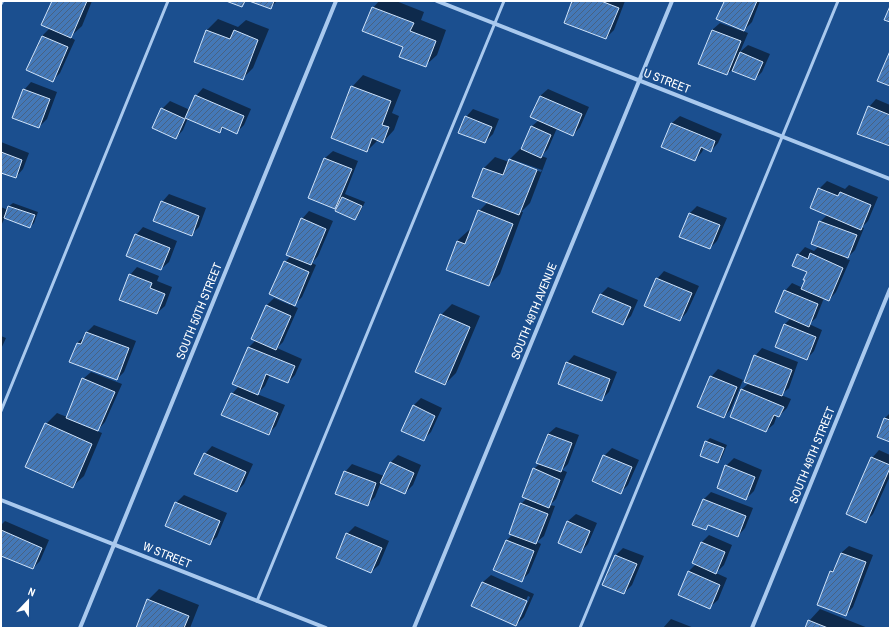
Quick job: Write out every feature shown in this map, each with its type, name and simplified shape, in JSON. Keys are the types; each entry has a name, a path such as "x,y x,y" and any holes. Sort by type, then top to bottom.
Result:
{"street":[{"name":"SOUTH 50TH STREET","path":"80,628 336,1"},
{"name":"U STREET","path":"437,1 890,179"},
{"name":"SOUTH 49TH AVENUE","path":"414,628 672,1"},
{"name":"SOUTH 49TH STREET","path":"752,628 890,289"},
{"name":"W STREET","path":"1,500 326,628"}],"lane":[{"path":"1,412 168,1"},
{"path":"257,601 504,1"},
{"path":"580,628 838,1"}],"building":[{"path":"52,1 87,1 71,38 41,25"},
{"path":"226,1 245,1 242,7"},
{"path":"249,1 274,1 271,9"},
{"path":"572,1 601,1 619,8 606,39 564,23"},
{"path":"722,1 757,1 744,31 716,19 724,2"},
{"path":"890,6 890,22 884,20"},
{"path":"372,7 414,23 410,31 436,41 426,67 399,57 403,47 362,31"},
{"path":"206,30 230,39 234,30 258,40 243,80 194,62"},
{"path":"712,30 741,41 727,75 698,64"},
{"path":"42,36 68,47 53,82 26,70"},
{"path":"890,51 890,86 877,81"},
{"path":"740,52 763,62 755,80 732,71"},
{"path":"351,86 391,101 382,125 389,127 383,143 372,138 367,152 331,138"},
{"path":"23,89 50,99 39,128 12,118"},
{"path":"195,95 244,116 237,134 222,127 220,133 185,118"},
{"path":"540,96 582,114 573,136 530,117"},
{"path":"868,106 890,115 890,146 857,134"},
{"path":"161,108 185,119 176,139 152,128"},
{"path":"465,116 492,127 485,143 458,133"},
{"path":"671,123 715,141 711,152 701,147 695,161 661,147"},
{"path":"531,126 551,135 541,158 521,149"},
{"path":"1,152 22,160 16,178 1,173"},
{"path":"324,158 352,169 335,209 308,198"},
{"path":"509,159 537,170 519,215 472,197 483,168 503,175"},
{"path":"818,188 838,196 840,192 871,205 861,230 810,208"},
{"path":"342,197 362,206 355,220 335,211"},
{"path":"161,201 199,216 192,236 153,221"},
{"path":"8,206 35,215 30,228 4,218"},
{"path":"478,210 513,224 489,286 446,270 457,241 465,244"},
{"path":"689,213 720,225 710,249 679,237"},
{"path":"301,218 326,229 311,265 286,255"},
{"path":"819,221 857,235 848,258 811,244"},
{"path":"135,234 170,248 161,270 126,256"},
{"path":"810,253 843,268 829,301 801,289 807,272 792,266 797,254 808,259"},
{"path":"284,261 309,272 295,306 269,294"},
{"path":"129,274 152,283 150,288 165,294 157,314 119,300"},
{"path":"656,278 692,293 680,321 644,306"},
{"path":"784,290 818,304 809,327 775,312"},
{"path":"600,294 631,307 623,325 592,312"},
{"path":"266,305 291,316 276,350 251,339"},
{"path":"440,314 470,327 445,385 415,372"},
{"path":"784,324 816,337 807,360 775,347"},
{"path":"86,332 129,348 117,380 69,362 77,343 81,344"},
{"path":"248,347 295,366 288,383 266,374 258,395 232,384"},
{"path":"754,355 792,370 782,396 744,382"},
{"path":"566,362 610,379 602,401 558,384"},
{"path":"710,376 737,387 724,418 697,407"},
{"path":"82,378 115,392 98,431 66,418"},
{"path":"741,389 784,407 779,417 774,415 766,432 730,417"},
{"path":"231,393 278,413 269,435 221,415"},
{"path":"413,405 435,416 424,441 401,431"},
{"path":"884,418 890,420 890,442 877,437"},
{"path":"45,423 92,444 73,488 25,467"},
{"path":"548,434 572,443 561,472 536,463"},
{"path":"705,441 724,448 718,463 700,456"},
{"path":"204,453 246,472 237,492 194,474"},
{"path":"603,455 632,467 621,494 592,481"},
{"path":"871,457 890,465 890,468 866,523 846,514"},
{"path":"390,462 414,473 405,494 380,483"},
{"path":"725,465 755,477 746,500 717,488"},
{"path":"533,468 560,480 549,508 522,497"},
{"path":"344,471 376,483 368,506 335,494"},
{"path":"703,499 746,516 738,537 708,525 706,530 692,525"},
{"path":"175,502 220,521 210,545 165,526"},
{"path":"520,503 548,514 536,544 509,534"},
{"path":"567,521 590,531 581,553 558,543"},
{"path":"1,530 42,548 33,569 1,556"},
{"path":"346,533 382,548 371,573 336,558"},
{"path":"506,540 534,551 522,582 493,570"},
{"path":"701,542 725,552 716,574 692,563"},
{"path":"841,553 866,562 846,616 817,605 830,571 833,572"},
{"path":"615,555 637,564 624,594 602,585"},
{"path":"688,571 720,585 710,609 678,595"},
{"path":"482,582 527,601 516,626 471,606"},
{"path":"147,599 189,616 184,628 136,628"},
{"path":"808,620 828,628 805,628"}]}
